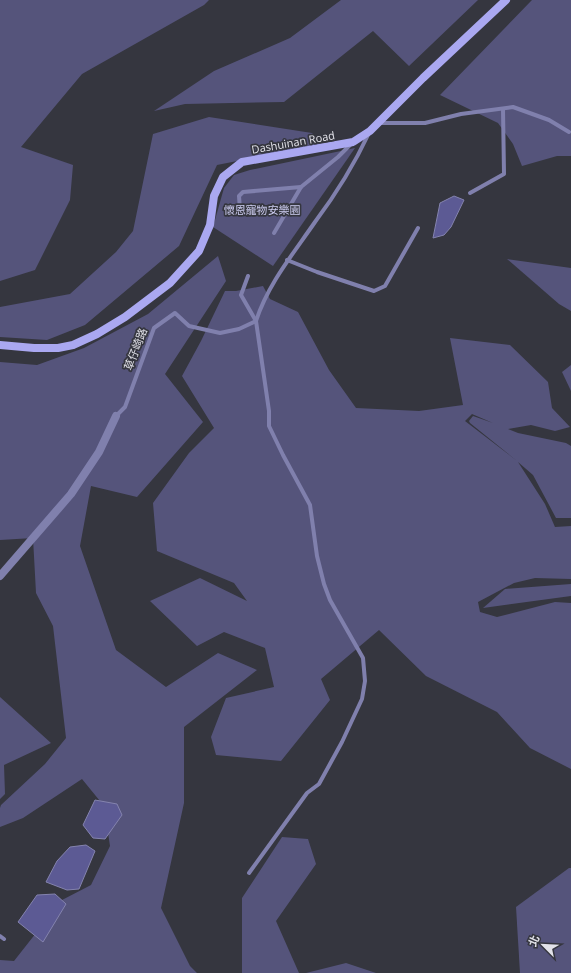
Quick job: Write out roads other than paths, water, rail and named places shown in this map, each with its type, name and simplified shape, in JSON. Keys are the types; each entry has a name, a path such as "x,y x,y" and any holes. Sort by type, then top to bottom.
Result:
{"street":[{"name":"Dashuinan Road","path":"0,345 34,348 58,348 73,344 97,334 124,318 170,282 199,251 210,225 214,196 223,177 242,162 353,142 370,131 376,123 506,0"},
{"name":"草仔崎路","path":"0,576 71,494 99,452 116,416"}],"lane":[{"path":"376,123 425,122 461,114 513,108 549,120 569,132"},
{"path":"470,193 504,174 503,109"},
{"path":"256,321 260,308 287,260 316,222 349,172 370,131"},
{"path":"274,232 301,187 338,157 353,142"},
{"path":"240,210 239,196 243,192 301,187"},
{"path":"287,260 317,272 374,291 385,286 418,228"},
{"path":"248,276 241,295 256,321 269,411 269,426 310,505 317,556 324,584 330,600 363,658 365,681 362,699 342,742 318,784 307,793 249,873"},
{"name":"草仔崎路","path":"116,416 125,407 154,328 175,313 189,326 220,333 239,330 256,321"},
{"path":"0,936 4,939"}],"park label":[{"name":"懷恩寵物安樂園","path":"262,209"}]}
